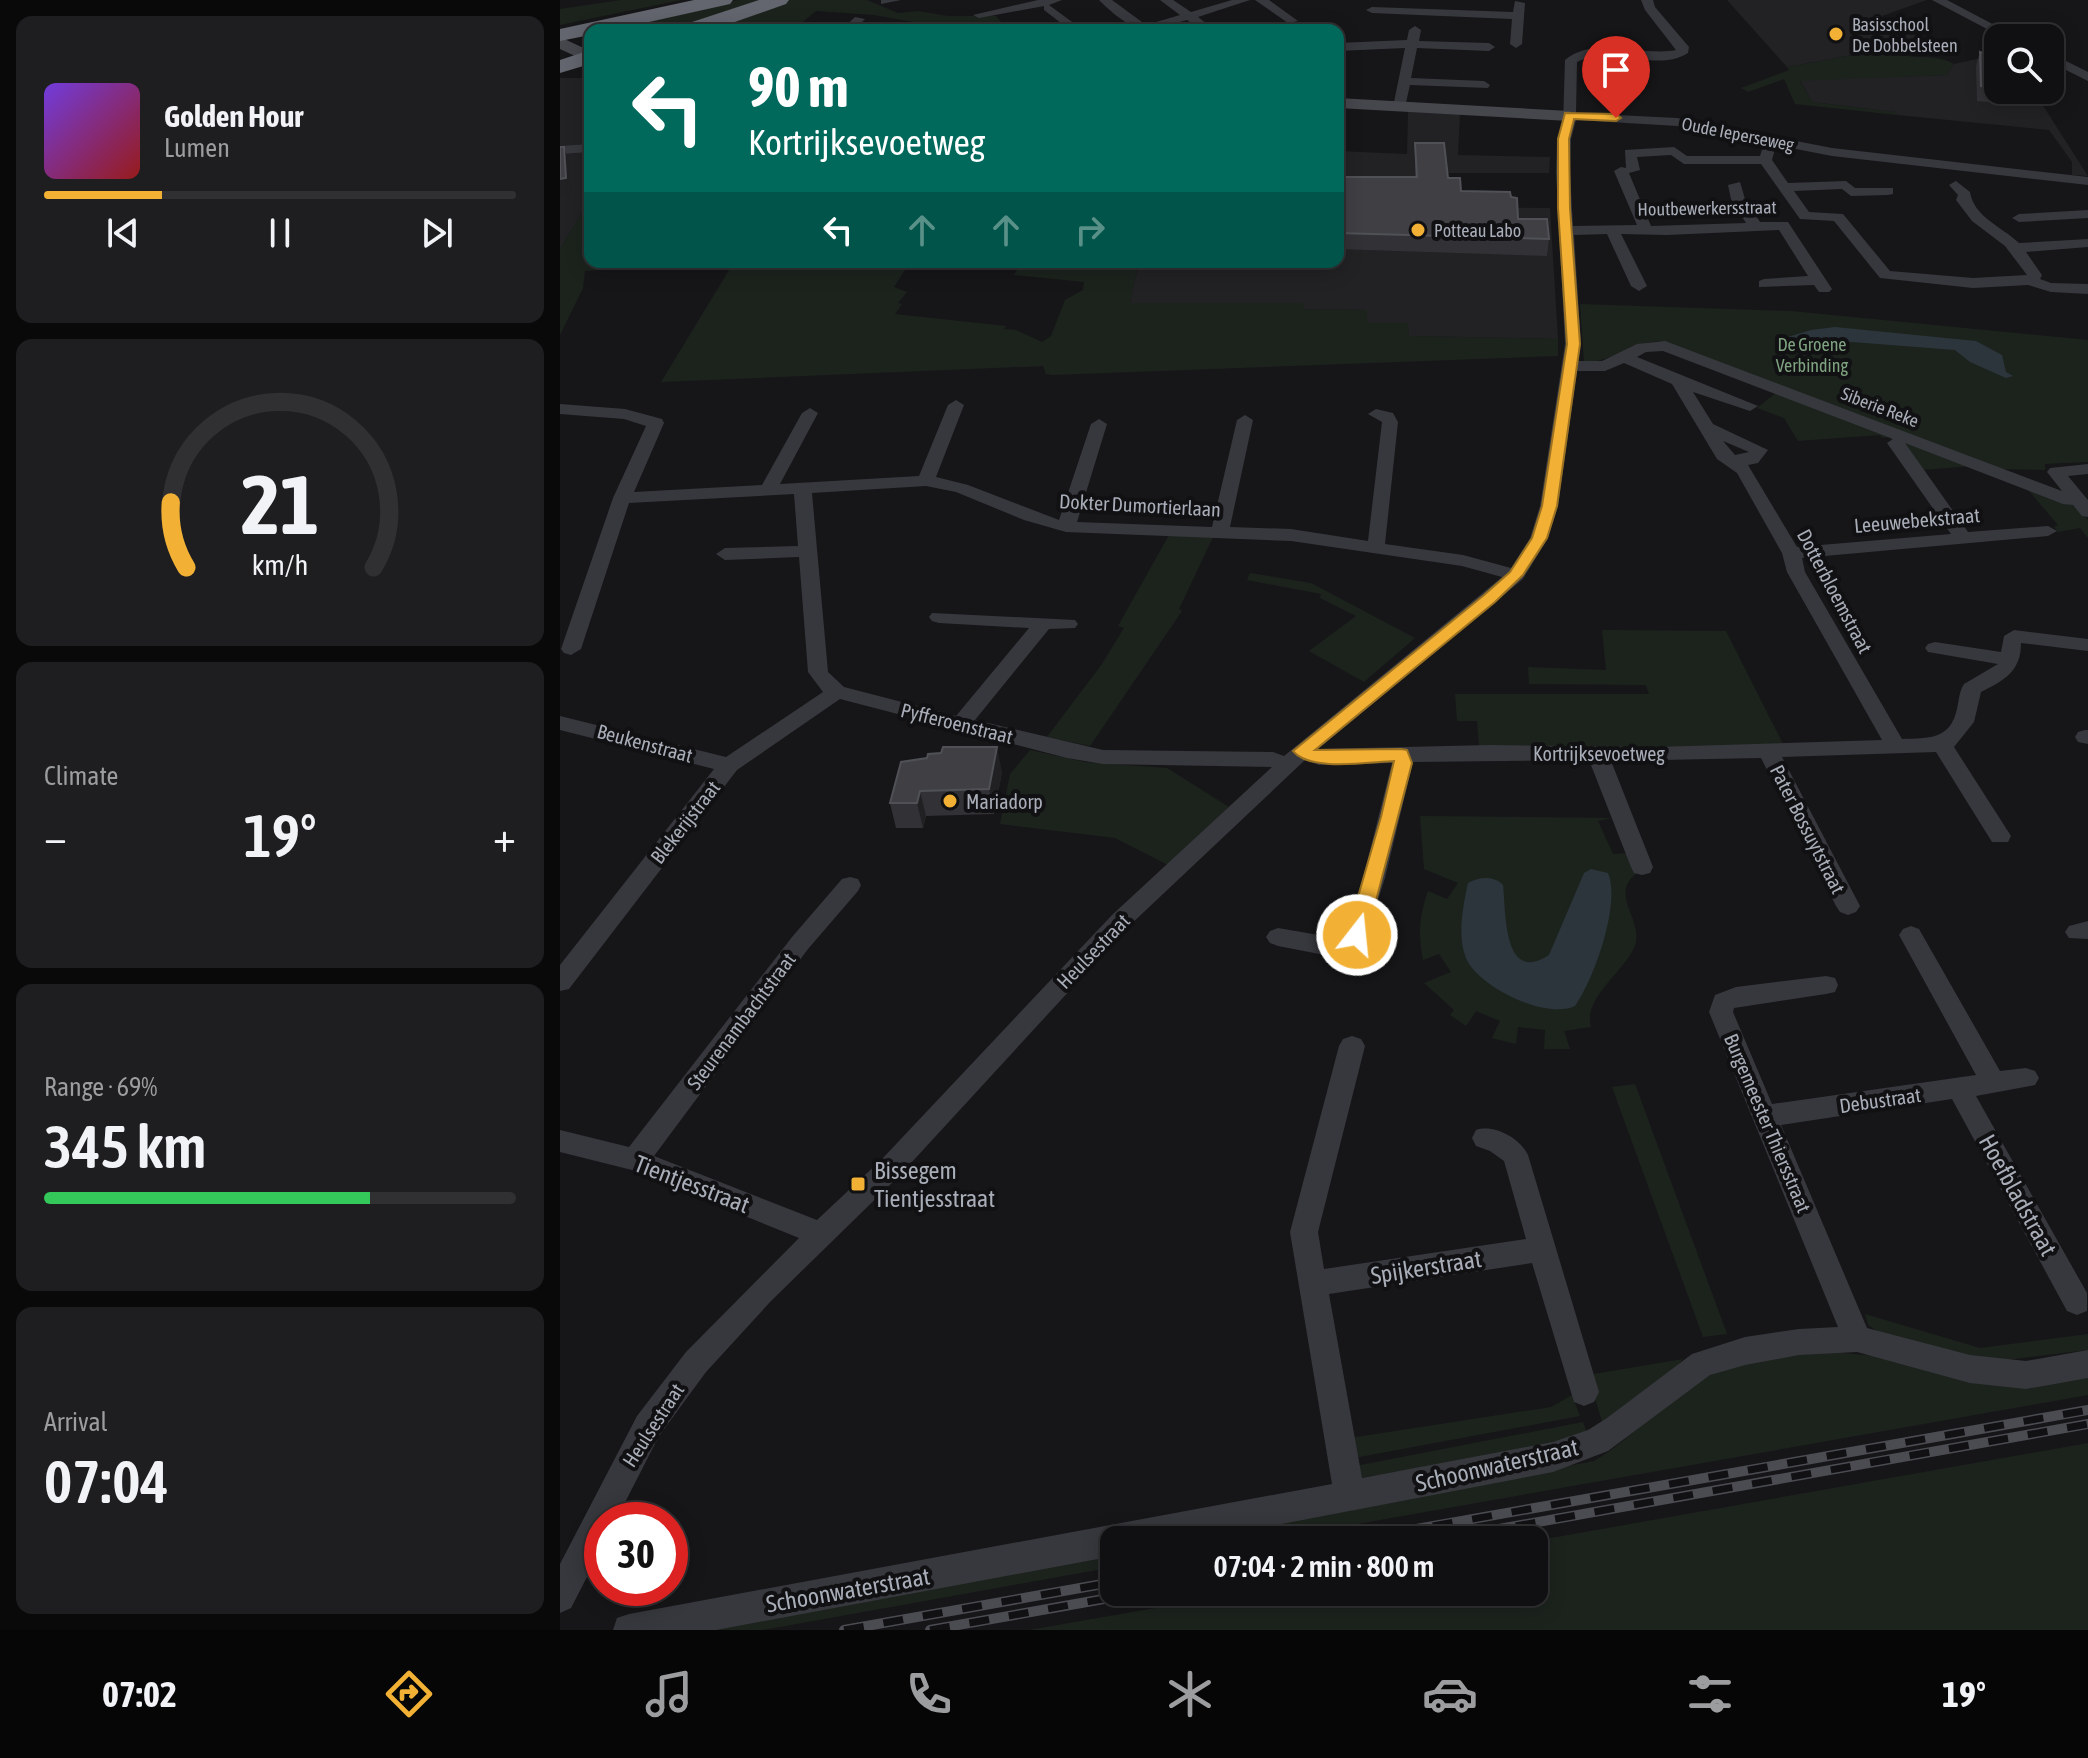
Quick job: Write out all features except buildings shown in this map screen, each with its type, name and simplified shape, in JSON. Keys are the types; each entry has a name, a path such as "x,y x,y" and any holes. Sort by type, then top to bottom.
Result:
{"highway":[{"path":"638,24 698,0"},
{"path":"650,24 723,0"},
{"path":"707,24 779,0"},
{"path":"561,67 577,48"}],"street":[{"path":"1105,0 1136,24"},
{"path":"1166,0 1200,24"},
{"path":"1163,24 1244,0"},
{"path":"1261,0 1293,24"},
{"name":"Heulsestraat","path":"560,1597 623,1472 670,1394 761,1292 891,1167 1120,921 1294,758 1516,575 1539,538 1549,506 1570,366 1574,325 1565,231 1563,149 1569,116 1571,60 1585,54 1656,56 1682,53 1683,47 1649,8 1647,0"},
{"path":"1938,0 1985,24"},
{"path":"1516,44 1519,2"},
{"path":"979,15 1052,4 1071,24"},
{"path":"1372,10 1518,16"},
{"path":"1399,107 1418,12"},
{"path":"854,24 859,19"},
{"path":"1344,46 1365,43 1489,47"},
{"path":"2064,64 2088,77"},
{"path":"1404,81 1484,85"},
{"name":"Oude Ieperseweg","path":"1344,103 1677,122 1857,155 2088,181"},
{"path":"1621,137 1631,148 1627,171 1635,205 1645,229"},
{"path":"1765,160 1771,141"},
{"path":"560,150 584,148"},
{"path":"1630,153 1674,151 1684,160 1765,160"},
{"path":"1765,160 1805,216 1838,217 1885,275 1960,281 2031,280 2039,286 2051,288 2088,289"},
{"path":"1735,185 1738,199 1755,226"},
{"path":"1785,187 1846,185 1851,192 1888,191"},
{"path":"1956,185 1965,195 1963,200 1967,208 1987,229 2006,239 2014,248 2035,275 2031,280"},
{"path":"2019,218 2088,214"},
{"name":"Houtbewerkersstraat","path":"1565,231 1667,231 1783,225 1808,259 1808,267 1821,285 1764,284"},
{"path":"1612,230 1639,286"},
{"path":"2014,248 2088,243"},
{"name":"Siberie Reke","path":"1624,357 1643,347 1665,346 2082,506"},
{"path":"1570,366 1605,366 1624,357 1678,381 1750,406"},
{"name":"Dotterbloemstraat","path":"1678,381 1723,455 1744,470 1791,553 1796,572 1897,748"},
{"path":"926,481 956,405"},
{"path":"560,409 625,414 656,423 622,498 571,649"},
{"path":"767,492 810,413"},
{"path":"1375,548 1390,422 1387,417 1376,414"},
{"path":"1220,531 1245,420"},
{"path":"1066,527 1099,424"},
{"path":"1707,428 1759,450 1752,459 1730,461"},
{"path":"1896,443 1963,538"},
{"path":"2082,506 2056,472 2088,469"},
{"name":"Dokter Dumortierlaan","path":"622,498 926,481 952,483 1045,522 1066,527 1291,535 1487,565 1516,575"},
{"path":"803,490 818,672 824,683 837,692"},
{"name":"Leeuwebekstraat","path":"1791,553 2048,531"},
{"path":"725,554 808,551"},
{"path":"939,617 1068,624"},
{"path":"961,723 1044,623"},
{"path":"2000,836 1942,745 1954,738 1966,722 1971,689 2005,670 2011,660 2011,640 2017,635 2088,645"},
{"path":"1935,648 2011,660"},
{"name":"Pyfferoenstraat","path":"837,692 1067,751 1103,757 1294,758"},
{"name":"Blekerijstraat","path":"560,982 729,765 837,692"},
{"name":"Beukenstraat","path":"560,723 729,765"},
{"name":"Kortrijksevoetweg","path":"1294,758 1768,751 1942,745"},
{"name":"Pater Bossuytstraat","path":"1768,751 1848,906"},
{"path":"1597,753 1642,867"},
{"path":"1278,937 1335,948 1351,947 1390,817 1403,763 1401,755"},
{"name":"Steurenambachtstraat","path":"635,1160 800,943 850,885"},
{"path":"1911,935 1993,1083"},
{"name":"Burgemeester Thiersstraat","path":"1826,985 1724,1002 1721,1012 1767,1116 1857,1339"},
{"path":"1350,1497 1304,1232 1352,1046"},
{"name":"Debustraat","path":"1767,1116 2026,1078"},
{"name":"Hoefbladstraat","path":"1959,1089 2077,1302"},
{"path":"1485,1138 1499,1143 1515,1155 1584,1392"},
{"name":"Tientjesstraat","path":"560,1141 635,1160 821,1234"},
{"name":"Spijkerstraat","path":"1311,1284 1541,1249"},
{"name":"Schoonwaterstraat","path":"1192,1526 1553,1457 1575,1450 1618,1428 1702,1364 1745,1351 1785,1344 1857,1339 1970,1369 2026,1375 2088,1364"},
{"name":"Schoonwaterstraat","path":"629,1630 1100,1543"}],"shaded area":[{"name":"Basisschool De Dobbelsteen","path":"1727,0 1927,0 1882,16 1927,41 1787,67"},
{"path":"1984,57 1984,104 2042,104 2088,176 2072,175 2072,162 2049,130 1897,115 1895,112 1812,102 1800,80 1947,75 1954,64"},
{"path":"560,78 584,78 584,147 560,149"},
{"path":"1408,111 1460,114 1458,155 1550,157 1549,173 1415,173 1416,193 1445,207 1550,208 1558,339 1409,336 1407,323 1367,323 1366,310 1303,309 1303,304 1130,303 1138,268 1344,268 1344,151 1407,154"},
{"path":"584,151 584,209 560,249 560,153"},
{"path":"1835,327 1976,341 2002,355 2006,372 2013,376 2006,378 1970,362 1955,350 1788,337"},
{"path":"1591,869 1608,873 1611,903 1604,941 1575,1006 1562,1009 1531,1005 1498,990 1473,969 1463,949 1461,931 1468,883 1486,878 1503,885 1510,942 1523,961 1534,962 1549,955 1584,873"}],"green space":[{"path":"621,0 681,0 560,25 560,9"},
{"path":"738,0 772,0 697,24 630,24"},
{"path":"787,0 867,0 898,13 918,11 948,16 996,16 1003,24 924,24 874,15 816,11 800,24 713,24"},
{"path":"1885,49 1954,64 1947,75 1800,81 1812,102 1896,112 1897,115 1795,104 1784,79 1748,92 1741,88 1789,70 1787,67"},
{"path":"584,209 584,268 632,268 585,271 583,288 560,335 560,249"},
{"path":"730,268 912,268 905,270 894,287 907,292 898,303 902,304 895,314 1006,326 1004,329 1016,330 1042,342 1051,336 1065,300 1083,290 1084,282 1014,275 1018,268 1138,268 1130,303 1303,303 1304,309 1367,310 1367,323 1408,323 1409,336 1558,339 1558,356 1052,375 1046,374 1043,366 661,382"},
{"name":"De Groene Verbinding","path":"1580,304 1791,311 2088,340 2088,462 2045,464 2045,470 2000,469 1660,341 1584,363"},
{"path":"1777,392 1974,466 1921,470 1889,437 1882,438 1880,435 1798,441 1784,418 1757,408"},
{"path":"2024,485 2077,507 2088,520 2088,538 2080,528 2058,532 2054,527 2058,525"},
{"path":"1169,535 1214,535 1179,609 1182,611 1090,746 1047,737 1102,664 1124,628 1118,626"},
{"path":"1250,573 1311,583 1415,638 1364,682 1309,651 1356,616 1320,598 1321,594 1247,580"},
{"path":"1602,630 1726,631 1783,744 1650,748 1479,746 1477,721 1457,721 1455,694 1649,694 1646,685 1529,684 1528,667 1606,670"},
{"path":"1030,750 1085,762 1167,768 1229,807 1168,865 1115,838 1000,824 1010,774"},
{"path":"1420,816 1612,818 1598,821 1613,854 1627,853 1636,874 1628,882 1626,900 1636,938 1629,957 1592,1007 1591,1027 1564,1031 1570,1049 1544,1049 1545,1030 1518,1027 1516,1044 1492,1038 1500,1021 1476,1011 1466,1026 1450,1015 1454,1010 1424,983 1451,972 1439,954 1423,960 1420,926 1428,891 1447,899 1458,883 1424,869"},
{"path":"1635,1084 1727,1334 1703,1337 1612,1087"},
{"path":"1865,1314 1980,1348 2088,1334 2088,1350 2006,1360 1966,1358 1883,1335 1868,1325"},
{"path":"1822,1351 2088,1376 2088,1395 1346,1526 1255,1526 1594,1461 1697,1382 1726,1369"},
{"path":"1683,1359 1678,1365 1603,1425 1588,1375"},
{"path":"1572,1395 1580,1416 1354,1458 1350,1438 1551,1407"},
{"path":"1583,1422 1587,1433 1555,1445 1360,1478 1355,1466"},
{"path":"2088,1443 2088,1630 1029,1630 1167,1606 1548,1606 1548,1539"},
{"path":"1100,1556 1100,1570 763,1630 685,1630"}],"railway":[{"path":"1433,1526 2088,1410"},
{"path":"1516,1526 2088,1424"},
{"path":"844,1630 1100,1584"},
{"path":"930,1630 1100,1600"}],"place":[{"name":"Basisschool De Dobbelsteen","path":"1836,34"},
{"name":"Potteau Labo","path":"1418,230"},
{"name":"Mariadorp","path":"950,801"},
{"name":"Bissegem Tientjesstraat","path":"858,1184"}],"route":[{"path":"1357,935 1390,817 1403,763 1401,755 1319,758 1302,751 1490,599 1516,575 1539,538 1549,506 1573,344 1564,208 1564,139 1569,116 1616,118"}]}
